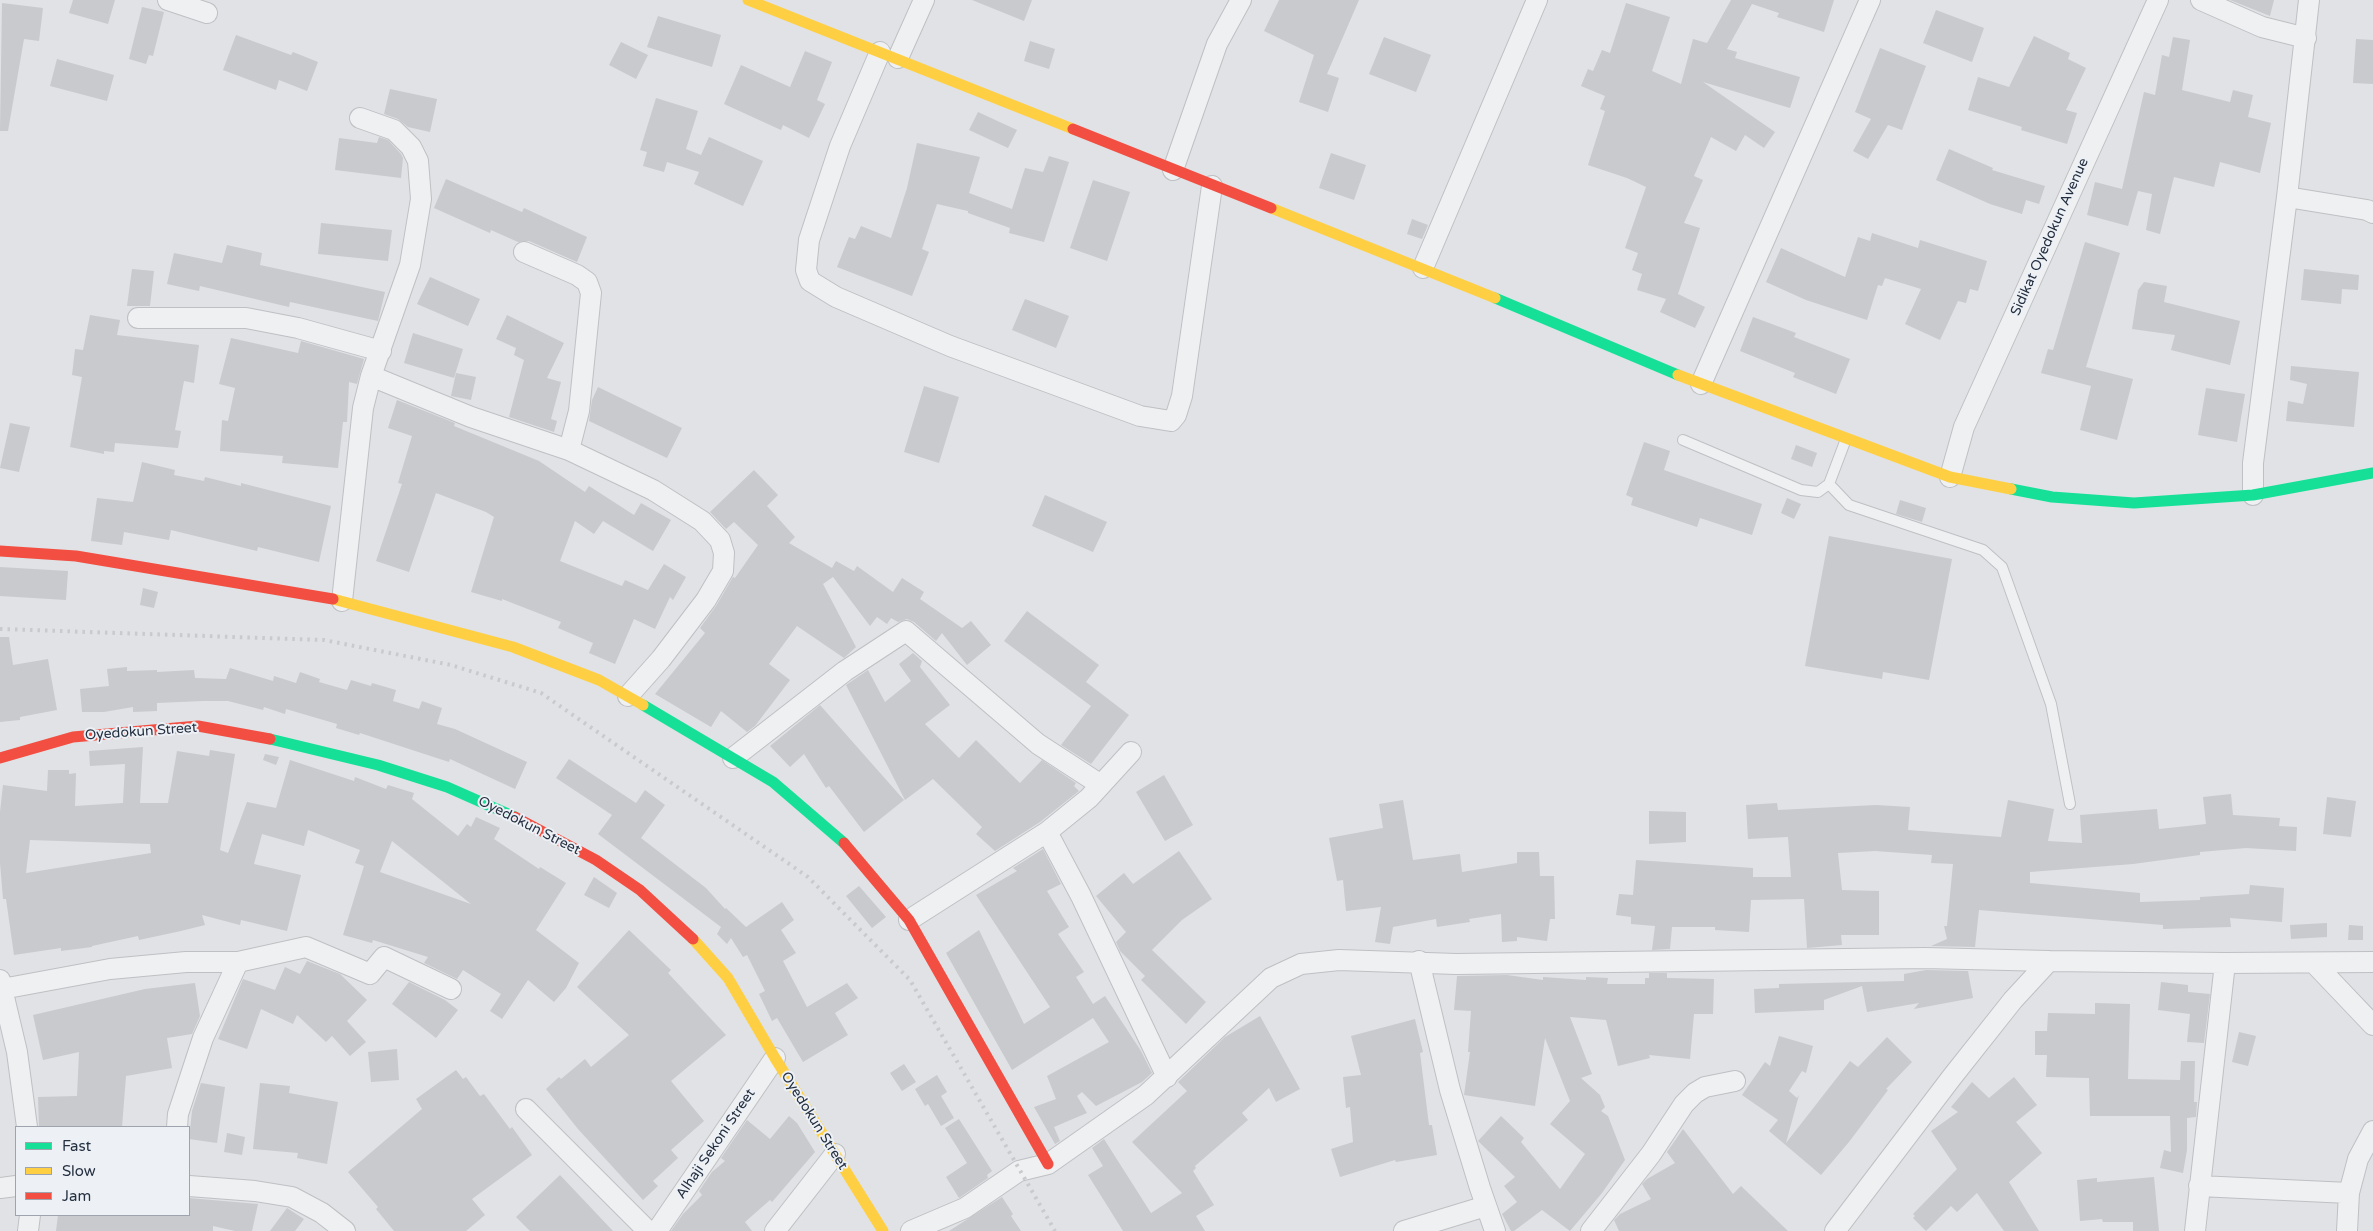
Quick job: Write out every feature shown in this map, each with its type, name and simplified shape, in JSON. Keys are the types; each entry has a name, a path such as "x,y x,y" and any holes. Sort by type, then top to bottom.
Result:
{"street":[{"path":"168,0 207,13"},
{"path":"748,0 1422,268 1701,384 1950,477 2052,497 2134,503 2254,495 2373,473"},
{"path":"924,0 889,55 840,146 809,240 806,270 810,281 836,297 950,346 1140,416 1171,420 1176,415 1182,396 1212,186"},
{"path":"1173,170 1217,44 1241,0"},
{"path":"1422,268 1537,0"},
{"path":"1701,384 1870,0"},
{"name":"Sidikat Oyedokun Avenue","path":"1950,477 1964,427 2158,0"},
{"path":"2201,0 2262,27 2306,38"},
{"path":"2254,495 2253,463 2287,197 2309,0"},
{"path":"342,601 362,418 371,376 410,264 421,199 418,161 411,147 394,130 360,118"},
{"path":"2287,197 2367,210 2373,213"},
{"path":"524,252 587,282 591,293 579,411 569,450"},
{"path":"138,318 246,318 298,328 381,351"},
{"path":"371,376 471,417 569,450 653,490 702,521 720,540 724,553 723,571 706,600 661,659 628,696"},
{"path":"0,551 76,556 342,601 402,616 436,628 513,647 599,680 628,696 773,782 843,842 909,920 1048,1164"},
{"path":"733,758 845,670 906,631 1038,744 1101,784"},
{"name":"Oyedokun Street","path":"0,758 73,737 198,726 306,746 378,765 447,787 530,824 596,860 640,890 684,928 728,978 775,1058 883,1231"},
{"path":"909,920 1047,832 1089,798 1130,752"},
{"path":"1047,832 1082,896 1167,1076"},
{"path":"27,1126 17,1052 1,984 110,969 186,962 238,962 306,947 370,974 384,957 451,989"},
{"path":"910,1231 966,1208 1019,1171 1048,1164 1146,1095 1271,978 1301,964 1339,960 1419,961 1456,964 1925,958 2225,964 2373,962"},
{"path":"1419,961 1450,1090 1495,1231"},
{"path":"1835,1231 2013,1000 2049,961"},
{"path":"177,1126 178,1114 203,1038 238,962"},
{"path":"2314,963 2373,1025"},
{"path":"2194,1231 2225,964"},
{"name":"Alhaji Sekoni Street","path":"657,1231 775,1058"},
{"path":"1591,1231 1651,1154 1689,1099 1705,1087 1735,1082"},
{"path":"526,1109 648,1231"},
{"path":"2347,1231 2349,1193 2358,1159 2373,1131"},
{"path":"776,1231 835,1154"},
{"path":"0,1188 15,1186"},
{"path":"190,1186 256,1190 292,1197 322,1213 345,1231"},
{"path":"2199,1186 2349,1193"},
{"path":"1404,1231 1486,1206"},
{"path":"28,1231 30,1216"}],"lane":[{"path":"1683,440 1801,490 1818,492 1829,484 1846,438"},
{"path":"1829,484 1849,505 1983,550 2002,567 2051,704 2070,804"}],"building":[{"path":"73,0 115,0 108,24 69,13"},
{"path":"972,0 1032,0 1024,21"},
{"path":"1279,0 1359,0 1327,74 1339,78 1328,112 1299,102 1314,55 1264,31"},
{"path":"1731,0 1834,0 1824,32 1777,17 1779,13 1752,4 1727,49 1737,52 1735,58 1800,77 1790,108 1703,82 1775,132 1764,148 1745,135 1736,151 1711,137 1694,176 1703,180 1684,223 1700,228 1678,294 1705,307 1695,328 1660,312 1666,299 1637,290 1642,274 1632,270 1638,253 1625,248 1646,187 1627,178 1588,165 1605,111 1600,109 1605,96 1581,86 1588,69 1593,71 1602,50 1610,53 1626,3 1670,17 1652,71 1681,84 1693,39 1707,43"},
{"path":"2230,0 2274,0 2270,16"},
{"path":"2,3 43,8 39,41 24,39 8,131 0,131"},
{"path":"142,7 164,12 153,56 149,55 146,64 129,59"},
{"path":"1936,10 1984,28 1972,62 1923,43"},
{"path":"658,16 721,35 712,67 647,47"},
{"path":"236,35 291,55 293,52 318,62 307,91 279,80 276,90 223,70"},
{"path":"2034,36 2070,53 2068,59 2086,68 2066,110 2077,113 2067,144 2021,130 2022,127 1968,110 1978,77 2009,87"},
{"path":"1384,37 1431,55 1416,92 1369,74"},
{"path":"2173,37 2190,40 2182,90 2230,102 2233,90 2253,95 2248,117 2271,123 2260,173 2220,162 2214,187 2174,177 2160,234 2146,230 2152,194 2138,191 2128,226 2087,215 2095,182 2122,189 2144,92 2155,95 2162,55 2169,57"},
{"path":"2356,39 2373,40 2373,84 2353,83"},
{"path":"1030,41 1055,49 1049,69 1024,61"},
{"path":"621,42 648,55 636,79 609,65"},
{"path":"1880,48 1926,66 1902,130 1888,125 1868,159 1853,151 1871,119 1855,112"},
{"path":"805,51 832,62 817,100 825,104 809,138 783,125 781,130 724,104 741,65 790,87"},
{"path":"57,59 114,75 107,101 50,86"},
{"path":"390,89 437,99 430,132 408,127 398,119 384,114"},
{"path":"656,98 698,111 686,149 701,155 709,137 763,161 743,206 694,184 699,172 667,162 664,172 643,166 647,152 640,150"},
{"path":"978,112 1017,130 1008,148 969,130"},
{"path":"379,137 388,140 401,154 403,158 401,178 335,170 339,138 377,143"},
{"path":"917,143 980,157 969,193 1012,209 1025,168 1043,172 1049,156 1069,162 1044,242 1009,233 1010,228 968,213 968,211 937,204 922,249 929,252 912,296 837,267 849,237 855,239 861,226 891,238 907,188"},
{"path":"1949,149 1993,168 1992,170 2045,186 2039,204 2026,200 2022,214 1990,204 1936,180"},
{"path":"1331,153 1366,165 1354,200 1319,188"},
{"path":"446,179 522,212 524,208 587,237 577,262 529,241 518,242 491,230 490,233 434,208"},
{"path":"1093,180 1130,192 1107,261 1070,248"},
{"path":"1412,219 1428,225 1422,239 1407,234"},
{"path":"321,223 392,230 388,261 318,254"},
{"path":"1872,233 1918,248 1920,240 1987,261 1978,291 1970,289 1966,303 1958,301 1940,340 1905,324 1921,289 1885,278 1882,286 1878,285 1867,320 1806,300 1766,282 1781,248 1845,277 1858,237 1870,241"},
{"path":"2085,242 2120,253 2086,367 2133,379 2117,440 2080,430 2091,386 2041,373 2048,349 2053,350"},
{"path":"227,245 262,253 260,265 385,292 378,321 290,302 289,307 200,286 199,291 167,284 174,253 222,263"},
{"path":"132,269 154,271 150,306 127,306"},
{"path":"2304,269 2359,275 2358,290 2342,289 2341,304 2301,300"},
{"path":"430,277 480,299 468,326 417,304"},
{"path":"2144,282 2167,286 2164,302 2240,321 2230,365 2171,350 2175,335 2132,329 2138,290"},
{"path":"1025,299 1069,316 1056,348 1012,330"},
{"path":"90,315 120,320 117,335 199,345 194,383 184,381 175,430 181,431 178,448 115,443 114,452 104,451 104,454 70,447 82,377 72,375 75,349 83,350"},
{"path":"507,315 564,343 547,378 561,382 551,419 557,421 554,432 509,417 524,360 514,355 516,348 496,339"},
{"path":"1753,317 1796,333 1794,337 1850,359 1836,394 1793,377 1795,373 1740,351"},
{"path":"413,333 463,349 454,378 404,363"},
{"path":"231,338 298,353 301,341 364,359 357,384 349,382 347,422 343,422 338,468 282,463 283,456 220,451 222,420 228,421 235,388 219,384"},
{"path":"2291,366 2359,372 2354,427 2286,421 2288,401 2303,404 2307,384 2290,380"},
{"path":"456,373 476,377 471,400 451,396"},
{"path":"924,386 959,397 939,463 904,452"},
{"path":"598,387 682,428 667,458 589,421 592,400"},
{"path":"2206,388 2245,394 2237,442 2198,435"},
{"path":"397,400 455,423 454,426 539,461 585,492 589,486 634,515 641,503 671,520 653,551 603,521 594,534 575,521 560,561 622,586 625,580 648,590 664,564 686,577 673,600 670,597 655,629 634,619 615,664 589,653 593,643 558,628 561,622 502,599 502,601 471,592 494,517 486,512 436,493 409,572 376,561 402,484 398,483 412,436 388,428"},
{"path":"10,423 30,427 19,472 0,468"},
{"path":"1644,442 1670,451 1664,470 1762,504 1752,535 1700,518 1697,527 1631,505 1633,498 1626,495"},
{"path":"1796,445 1817,453 1812,467 1791,459"},
{"path":"142,462 175,470 174,475 204,481 205,477 241,486 241,483 331,506 319,562 258,547 257,551 171,530 169,540 124,532 122,545 91,541 97,498 133,502"},
{"path":"754,470 778,495 767,506 795,537 789,543 832,568 836,561 854,571 857,566 893,592 902,578 924,592 920,599 962,628 971,621 991,645 967,665 942,633 936,641 914,622 907,619 898,622 891,618 887,624 877,617 870,626 833,577 823,584 856,647 844,658 797,626 769,664 790,680 755,726 747,732 721,711 711,727 655,694 705,633 700,628 733,577 735,578 758,545 734,522 726,529 710,512"},
{"path":"1045,495 1107,522 1093,552 1032,526"},
{"path":"1787,498 1801,504 1794,519 1781,513"},
{"path":"1900,500 1926,508 1922,522 1896,514"},
{"path":"1829,536 1952,559 1929,680 1883,672 1882,679 1805,666"},
{"path":"0,567 68,571 66,600 0,596"},
{"path":"143,588 158,592 154,608 140,605"},
{"path":"1027,611 1099,665 1086,682 1129,715 1091,764 1061,745 1091,706 1004,641"},
{"path":"0,637 9,637 13,665 48,659 57,710 20,717 20,720 0,722"},
{"path":"913,653 922,661 920,667 950,705 925,724 959,758 976,740 1020,783 1042,760 1076,783 1074,786 1079,791 1040,822 995,851 976,834 982,827 933,779 905,800 846,685 868,670 885,702 911,681 899,664"},
{"path":"127,667 127,671 194,670 195,678 226,679 230,668 273,681 274,676 296,683 300,672 320,679 319,682 347,690 351,680 371,686 372,683 396,690 393,701 419,709 422,701 442,708 437,724 455,729 527,762 515,789 450,759 449,762 360,733 359,735 336,728 337,724 286,709 285,714 264,707 263,710 228,701 203,701 157,703 157,711 133,712 133,707 104,712 82,712 80,689 109,686 107,669"},
{"path":"820,705 904,800 864,832 829,786 826,788 804,754 790,767 770,746"},
{"path":"143,747 140,803 168,803 177,751 209,756 210,750 235,754 220,850 228,853 247,802 276,808 290,760 354,781 355,777 386,789 388,785 414,793 412,799 458,836 467,824 471,827 476,817 500,828 494,839 539,869 540,867 566,883 536,930 579,963 566,988 554,1002 528,980 502,1019 490,1011 501,994 463,970 457,979 424,963 428,957 373,940 372,943 343,935 364,866 355,863 360,850 308,830 304,846 262,834 254,864 301,875 287,931 241,920 240,925 202,915 205,925 139,940 138,936 92,947 61,951 61,948 14,955 6,899 3,899 0,863 0,812 3,785 47,791 48,770 69,770 69,774 76,773 75,806 123,803 125,764 90,766 89,751","holes":["30,840 150,844 151,853 26,873","392,841 471,904 380,872"]},
{"path":"265,754 279,757 276,765 263,760"},
{"path":"569,759 636,803 645,790 665,805 641,838 706,888 725,909 746,927 782,902 794,920 781,930 796,953 783,961 807,1007 847,983 858,998 835,1013 848,1035 803,1062 777,1018 772,1021 759,994 765,991 747,955 743,957 731,938 727,944 717,934 721,927 598,834 612,815 556,778"},
{"path":"1164,775 1193,825 1165,841 1136,792"},
{"path":"2231,794 2233,815 2280,818 2279,826 2297,827 2296,851 2246,848 2200,852 2200,855 2133,864 2030,872 2030,883 2140,893 2140,902 2200,900 2200,897 2249,894 2250,885 2284,888 2282,922 2230,918 2231,927 2163,929 2163,925 1979,910 1975,947 1931,946 1947,939 1944,926 1947,926 1953,864 1931,863 1932,855 1875,851 1838,853 1842,890 1879,891 1879,935 1841,935 1842,945 1807,948 1804,899 1751,900 1749,932 1715,930 1715,927 1672,927 1670,949 1652,950 1655,926 1631,924 1631,917 1616,915 1619,894 1633,895 1636,860 1753,868 1753,877 1791,877 1788,837 1748,839 1746,805 1777,803 1778,810 1876,805 1910,807 1908,830 2001,837 2008,800 2054,809 2048,841 2082,843 2080,815 2157,809 2159,829 2206,824 2203,797"},
{"path":"2327,797 2356,801 2351,837 2323,834"},
{"path":"1403,800 1413,860 1460,854 1462,872 1517,863 1517,852 1539,852 1540,876 1554,876 1555,919 1550,919 1547,941 1517,937 1517,941 1502,942 1501,914 1469,919 1470,922 1437,927 1436,919 1393,927 1390,944 1375,942 1381,907 1346,911 1343,880 1337,881 1329,838 1383,828 1379,804"},
{"path":"1649,811 1686,812 1686,842 1649,844"},
{"path":"1043,849 1061,884 1047,891 1069,927 1058,934 1084,972 1076,977 1093,1004 1105,996 1141,1051 1152,1073 1142,1082 1096,1106 1082,1092 1077,1096 1087,1113 1054,1127 1060,1141 1055,1144 1034,1107 1056,1099 1047,1076 1109,1042 1093,1018 1012,1070 946,953 979,930 1024,1024 1050,1007 976,895 1017,871 1013,868"},
{"path":"1179,851 1212,899 1182,920 1152,950 1206,1002 1186,1024 1141,980 1145,976 1120,951 1116,942 1126,932 1096,896 1124,873 1133,884"},
{"path":"594,877 617,893 609,908 584,895"},
{"path":"859,886 886,917 872,928 846,896"},
{"path":"2327,923 2327,937 2291,939 2290,925"},
{"path":"2349,925 2363,926 2363,940 2348,940"},
{"path":"629,930 671,970 668,973 726,1035 671,1081 704,1121 671,1150 678,1158 653,1181 658,1186 643,1200 578,1129 546,1089 559,1077 561,1079 585,1059 591,1067 629,1035 577,987"},
{"path":"307,961 340,974 367,1000 347,1021 366,1042 350,1056 332,1036 326,1042 297,1015 293,1024 261,1009 247,1049 218,1039 243,979 275,990 285,967 300,974"},
{"path":"1926,970 1968,971 1973,998 1914,1009 1919,1003 1867,1012 1862,986 1824,1000 1824,1010 1755,1013 1754,989 1779,988 1779,984 1904,981 1904,974"},
{"path":"1649,973 1667,973 1667,978 1714,979 1713,1014 1694,1014 1690,1059 1649,1055 1650,1058 1618,1066 1606,1020 1570,1017 1592,1074 1581,1078 1600,1095 1605,1107 1601,1111 1608,1116 1625,1160 1602,1193 1570,1231 1542,1210 1514,1231 1511,1231 1502,1214 1517,1202 1504,1186 1515,1177 1478,1141 1501,1116 1524,1138 1521,1142 1560,1189 1585,1154 1550,1124 1570,1101 1545,1038 1535,1106 1464,1095 1470,1052 1468,1052 1471,1011 1454,1010 1457,976 1507,975 1543,980 1543,977 1586,980 1586,977 1608,978 1607,984 1645,984 1645,978 1649,978"},
{"path":"409,982 445,1000 458,1010 436,1038 392,1004"},
{"path":"2161,982 2188,985 2188,992 2210,994 2204,1043 2187,1042 2190,1014 2158,1010"},
{"path":"195,983 200,1016 192,1034 167,1038 172,1068 126,1076 122,1126 39,1126 38,1097 77,1096 79,1052 43,1060 33,1015 145,989"},
{"path":"2095,1003 2130,1004 2128,1079 2180,1080 2181,1061 2195,1061 2194,1102 2197,1102 2196,1117 2187,1118 2187,1150 2183,1173 2160,1168 2164,1150 2171,1152 2170,1116 2090,1116 2089,1078 2046,1077 2047,1055 2035,1055 2035,1031 2047,1031 2048,1013 2095,1014"},
{"path":"1260,1016 1300,1089 1276,1102 1269,1088 1242,1113 1248,1120 1195,1166 1196,1168 1193,1171 1214,1205 1196,1216 1205,1231 1123,1231 1088,1175 1103,1166 1092,1148 1104,1139 1151,1213 1182,1193 1132,1142 1187,1091 1178,1082 1225,1037"},
{"path":"1415,1019 1423,1052 1420,1053 1429,1125 1432,1125 1437,1155 1396,1162 1395,1160 1340,1177 1331,1149 1353,1142 1350,1107 1346,1108 1343,1077 1361,1075 1351,1036"},
{"path":"2239,1032 2256,1036 2248,1066 2232,1062"},
{"path":"1779,1036 1813,1046 1806,1073 1802,1071 1789,1091 1797,1098 1799,1095 1786,1143 1850,1061 1858,1067 1887,1037 1912,1062 1886,1089 1888,1090 1849,1142 1821,1175 1769,1131 1778,1120 1742,1095 1765,1062 1770,1066"},
{"path":"397,1049 399,1080 371,1082 368,1052"},
{"path":"904,1064 916,1082 902,1091 890,1073"},
{"path":"456,1070 463,1079 466,1077 480,1096 484,1094 510,1129 512,1127 532,1155 472,1199 485,1215 466,1231 394,1231 376,1209 378,1207 348,1172 422,1109 416,1099"},
{"path":"937,1075 947,1092 941,1096 954,1118 941,1126 928,1104 925,1106 915,1089"},
{"path":"2014,1077 2037,1105 2016,1122 2042,1153 2009,1182 2039,1231 2004,1231 1977,1193 1957,1212 1951,1206 1926,1231 1913,1218 1915,1216 1913,1214 1957,1169 1931,1131 1958,1112 1951,1107 1972,1082 1989,1098"},
{"path":"201,1083 225,1087 217,1143 190,1139 192,1111"},
{"path":"260,1083 290,1086 289,1093 338,1102 327,1164 297,1158 298,1153 253,1149"},
{"path":"789,1116 797,1123 815,1152 772,1202 770,1200 745,1222 752,1231 671,1231 683,1214 702,1195 699,1191 712,1172 725,1161 721,1158 747,1120 770,1139"},
{"path":"959,1119 992,1171 987,1175 988,1178 959,1198 946,1177 967,1163 945,1128"},
{"path":"1683,1129 1733,1194 1741,1186 1788,1231 1619,1231 1614,1220 1620,1214 1651,1199 1642,1184 1647,1179 1675,1163 1667,1152"},
{"path":"227,1133 245,1137 242,1155 224,1152"},
{"path":"560,1175 613,1231 530,1231 516,1217"},
{"path":"2154,1177 2159,1231 2133,1231 2133,1222 2103,1222 2102,1219 2080,1221 2077,1180 2097,1178 2097,1182"},
{"path":"1002,1197 1021,1231 949,1231"},
{"path":"190,1198 258,1204 252,1231 235,1231 213,1226 213,1231 56,1231 58,1216 190,1216"},
{"path":"287,1208 304,1219 295,1231 270,1231"}],"railway":[{"path":"0,629 324,640 451,665 541,693 808,877 910,980 1055,1231"}],"traffic: fast":[{"path":"1495,298 1678,375"},
{"path":"2011,489 2052,497 2134,503 2253,495 2373,473"},
{"path":"643,705 773,782 844,843"},
{"path":"270,739 378,765 447,787 515,817"}],"traffic: slow":[{"path":"748,0 1073,129"},
{"path":"1271,208 1495,298"},
{"path":"1678,375 1950,477 2011,489"},
{"path":"333,599 513,647 599,680 643,705"},
{"path":"693,939 728,978 775,1058 883,1231"}],"traffic: jam":[{"path":"1073,129 1271,208"},
{"path":"0,551 76,556 333,599"},
{"path":"0,758 73,737 198,726 270,739"},
{"path":"515,817 596,860 640,890 693,939"},
{"path":"844,843 909,920 1048,1164"}]}
